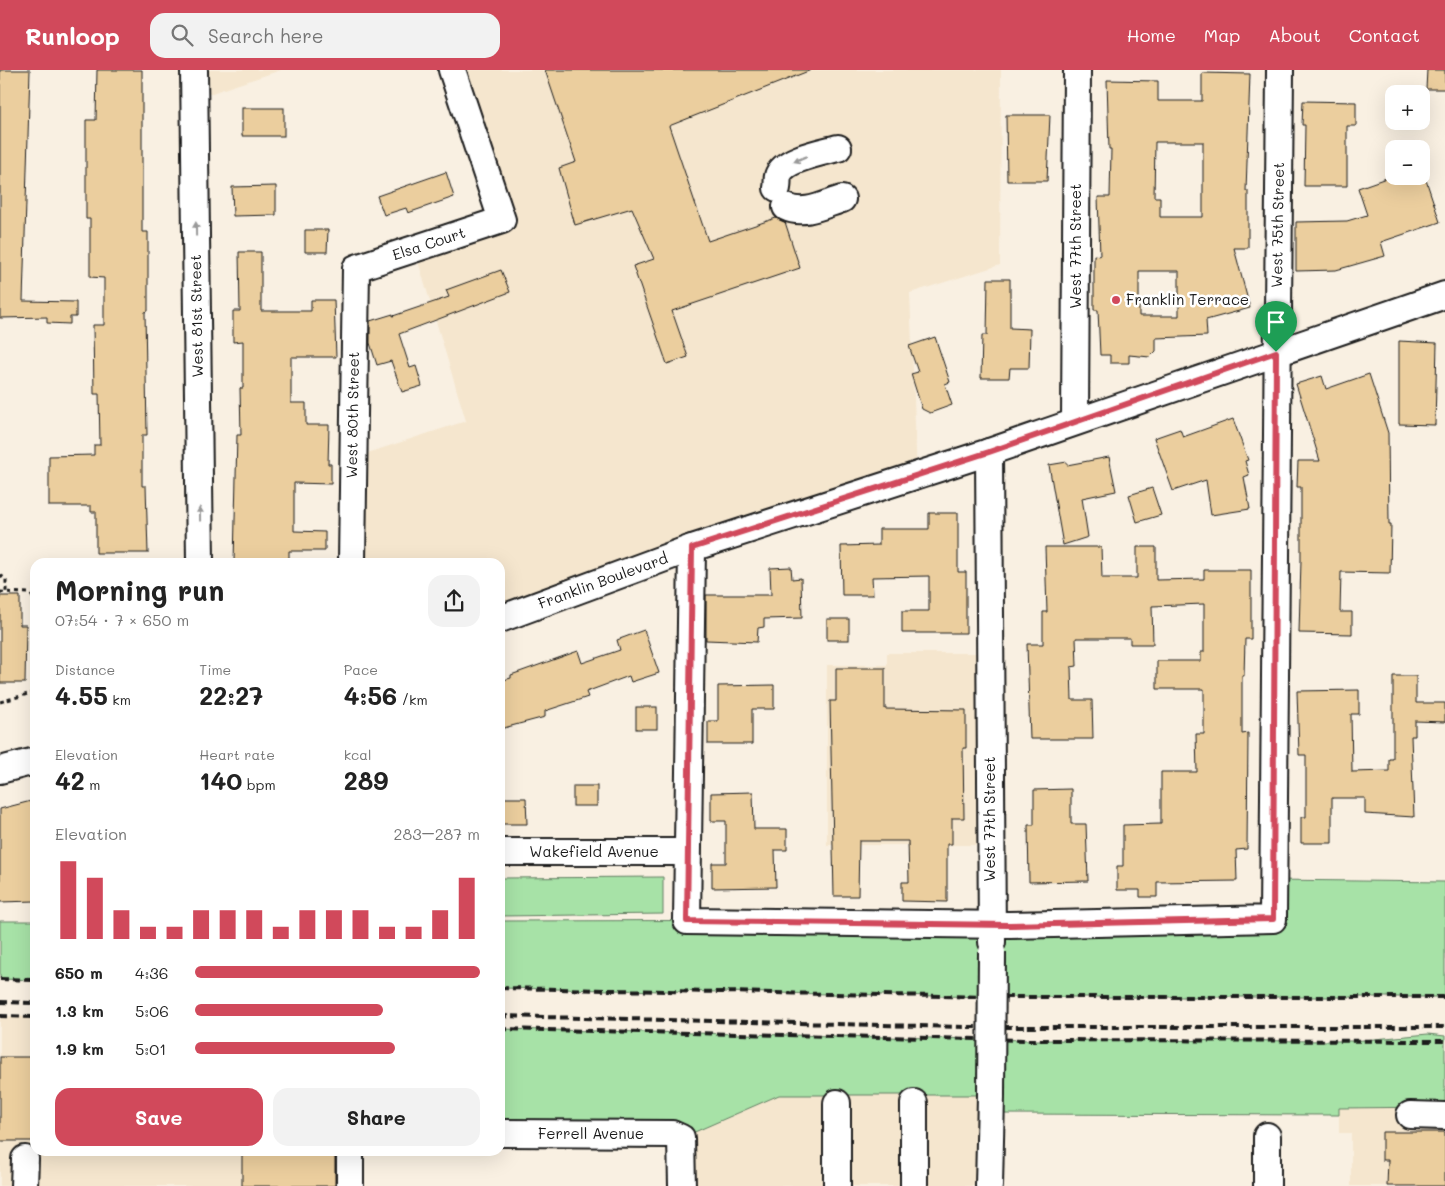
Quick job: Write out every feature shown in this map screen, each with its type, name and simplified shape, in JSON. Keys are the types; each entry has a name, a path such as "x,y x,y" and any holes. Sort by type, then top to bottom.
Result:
{"street":[{"name":"West 81st Street","path":"194,70 200,558"},
{"name":"Elsa Court","path":"356,268 502,220 452,70"},
{"name":"West 77th Street","path":"1075,421 1077,70"},
{"name":"West 75th Street","path":"991,925 1273,919 1276,352 1280,70"},
{"path":"838,148 801,158 784,168 778,175 782,197 806,211 842,199"},
{"name":"West 80th Street","path":"352,558 356,268"},
{"name":"Franklin Boulevard","path":"505,617 692,548 989,452 1445,295"},
{"name":"West 77th Street","path":"989,452 992,952 989,1186"},
{"path":"692,548 687,921 991,925"},
{"path":"0,770 30,762"},
{"name":"Wakefield Avenue","path":"505,852 687,852"},
{"path":"837,1103 837,1186"},
{"path":"914,1103 914,1186"},
{"path":"1410,1115 1445,1116"},
{"name":"Ferrell Avenue","path":"505,1134 672,1134 681,1138 682,1186"},
{"path":"1267,1136 1267,1186"},
{"path":"350,1156 350,1186"},
{"path":"24,1186 25,1159"}],"path":[{"path":"0,575 6,579 6,592"},
{"path":"0,592 30,593"},
{"path":"0,702 30,693"}],"shaded area":[{"path":"194,70 281,70 194,99"},
{"path":"452,70 1001,70 1000,265 910,293 917,476 505,617 505,558 352,558 352,458 466,421 414,248 502,219"},
{"path":"887,653 981,653 982,845 827,845 827,665 887,665"},
{"path":"0,1016 30,1017 30,1156 350,1156 350,1186 0,1186"},
{"path":"779,1095 991,1095 989,1186 682,1186 681,1138"},
{"path":"1445,1107 1445,1186 1351,1186 1351,1133 1339,1133 1339,1108"}],"green space":[{"path":"663,877 663,914 505,916 505,878"},
{"path":"1274,880 1445,882 1445,997 994,997 505,988 505,921 1273,919"},
{"path":"0,921 30,921 30,980 0,979"},
{"path":"505,1029 1029,1040 1353,1041 1428,1034 1445,1036 1445,1107 1339,1108 1339,1115 990,1114 990,1095 779,1095 681,1138 505,1133"}],"building":[{"path":"0,70 30,70 23,301 76,302 76,317 70,317 70,324 47,323 47,317 0,318"},
{"path":"97,70 142,70 142,232 148,232 148,311 145,312 147,435 142,435 142,486 146,486 148,553 96,553 96,512 91,512 91,506 49,506 49,456 94,455 94,445 100,445 99,394 94,394 93,325 104,325 104,278 90,277 90,219 86,219 86,120 96,120"},
{"path":"545,70 811,70 669,126 708,241 776,218 785,222 800,268 672,311 688,357 667,364 633,266 654,259 632,208 575,225 559,168 576,162"},
{"path":"1427,70 1445,70 1445,89 1430,89 1430,85 1426,85"},
{"path":"1202,73 1250,74 1246,191 1248,191 1248,248 1234,248 1250,308 1206,320 1207,336 1156,338 1156,351 1150,357 1129,355 1129,363 1110,363 1110,355 1100,355 1098,310 1094,310 1094,255 1100,256 1098,197 1110,197 1111,149 1109,149 1107,80 1158,81 1158,101 1202,101","holes":["1155,142 1203,142 1203,217 1160,217 1160,197 1154,197","1139,271 1179,271 1179,316 1139,316"]},
{"path":"1303,101 1356,102 1356,126 1347,126 1347,186 1304,186 1305,125 1302,125"},
{"path":"242,108 284,108 284,136 242,136"},
{"path":"1006,115 1050,115 1047,181 1007,181"},
{"path":"446,172 454,197 408,213 406,208 384,215 377,196"},
{"path":"1385,178 1385,185 1428,185 1440,222 1381,242 1385,256 1336,270 1296,271 1296,222 1347,221 1367,215 1358,188"},
{"path":"276,186 276,215 233,216 232,187"},
{"path":"305,230 328,230 327,252 305,252"},
{"path":"239,252 261,252 261,311 311,311 311,300 334,300 336,357 291,357 291,403 306,403 306,425 329,425 328,464 331,464 331,484 294,483 294,531 325,532 325,551 289,551 289,558 234,558 237,435 241,435 240,388 243,388 243,341 233,342 233,311 240,311"},
{"path":"501,270 510,292 399,334 410,368 416,366 422,386 402,392 391,361 377,365 370,343 370,321 393,314 393,316 449,297 446,290"},
{"path":"988,279 1010,279 1010,328 1030,329 1029,368 1010,368 1009,378 981,378 982,335 987,335"},
{"path":"935,337 950,382 945,384 952,405 930,413 922,409 911,374 918,372 909,346"},
{"path":"1399,341 1437,343 1435,425 1399,424"},
{"path":"1369,374 1388,433 1389,524 1391,524 1390,573 1341,572 1340,612 1352,612 1352,634 1299,633 1301,487 1297,487 1298,461 1320,461 1296,384 1322,376 1326,389"},
{"path":"1233,419 1248,460 1245,461 1249,475 1244,477 1250,509 1211,515 1206,480 1173,491 1154,438 1180,429 1183,437"},
{"path":"1109,457 1116,491 1082,498 1088,537 1063,545 1049,465 1067,462 1067,465"},
{"path":"1152,488 1161,515 1137,522 1129,495"},
{"path":"929,513 958,513 958,572 966,572 966,633 902,633 902,611 929,611 929,576 872,577 873,595 842,595 841,546 879,545 879,529 929,529"},
{"path":"1045,547 1101,547 1102,578 1137,578 1137,547 1156,547 1156,580 1204,579 1204,570 1251,570 1251,639 1245,639 1244,676 1242,676 1242,734 1248,733 1247,849 1236,850 1237,881 1157,882 1157,897 1140,897 1140,890 1117,890 1117,866 1123,866 1123,825 1161,824 1161,772 1197,772 1196,734 1204,734 1204,689 1157,689 1157,661 1201,661 1201,652 1204,652 1204,604 1152,606 1153,644 1130,644 1130,638 1076,638 1077,666 1071,667 1072,700 1092,700 1093,739 1030,739 1027,644 1043,644 1043,612 1047,612"},
{"path":"791,567 792,579 801,578 802,618 764,619 764,627 758,628 757,642 706,640 706,595 771,595 770,568"},
{"path":"0,596 20,596 20,625 26,625 25,683 0,683"},
{"path":"827,619 849,619 849,640 827,640"},
{"path":"644,630 659,673 631,682 629,676 586,692 588,697 545,711 545,717 505,728 505,680 511,678 511,675 578,651 582,663 620,650 617,640"},
{"path":"836,668 885,668 885,709 966,710 966,748 963,748 964,818 952,818 952,844 947,844 947,902 902,901 902,882 909,882 908,841 859,841 858,896 834,896 830,701 836,701"},
{"path":"1393,676 1416,676 1416,703 1445,703 1445,722 1415,721 1415,736 1411,736 1414,817 1365,814 1365,798 1332,798 1332,843 1301,843 1301,817 1306,817 1306,755 1299,755 1297,691 1359,690 1359,714 1351,714 1352,772 1389,771 1389,759 1393,759"},
{"path":"774,685 774,709 752,709 752,744 708,744 708,721 718,721 718,686"},
{"path":"636,707 657,707 657,729 636,729"},
{"path":"573,786 597,786 597,806 573,806"},
{"path":"1071,789 1071,824 1086,824 1088,881 1029,882 1028,825 1034,825 1034,790"},
{"path":"753,792 754,829 787,829 787,850 775,850 776,887 712,888 712,863 726,863 726,821 711,821 711,793"},
{"path":"505,798 526,798 527,824 505,824"},
{"path":"30,801 30,901 0,902 0,809"},
{"path":"0,1057 30,1057 30,1141 0,1141"},
{"path":"1382,1132 1445,1132 1445,1186 1387,1186 1388,1160 1382,1160"},
{"path":"242,1156 335,1156 335,1186 242,1186"}],"railway":[{"path":"0,979 30,980"},
{"path":"505,988 994,997 1445,997"},
{"path":"0,1002 30,1003"},
{"path":"0,1016 30,1017"},
{"path":"505,1016 964,1027 1445,1027"},
{"path":"505,1029 1029,1040 1445,1041"}],"place":[{"name":"Franklin Terrace","path":"1116,300"}],"route":[{"path":"1276,352 1273,919 1009,925 687,921 692,548 989,452 1276,352"}]}
